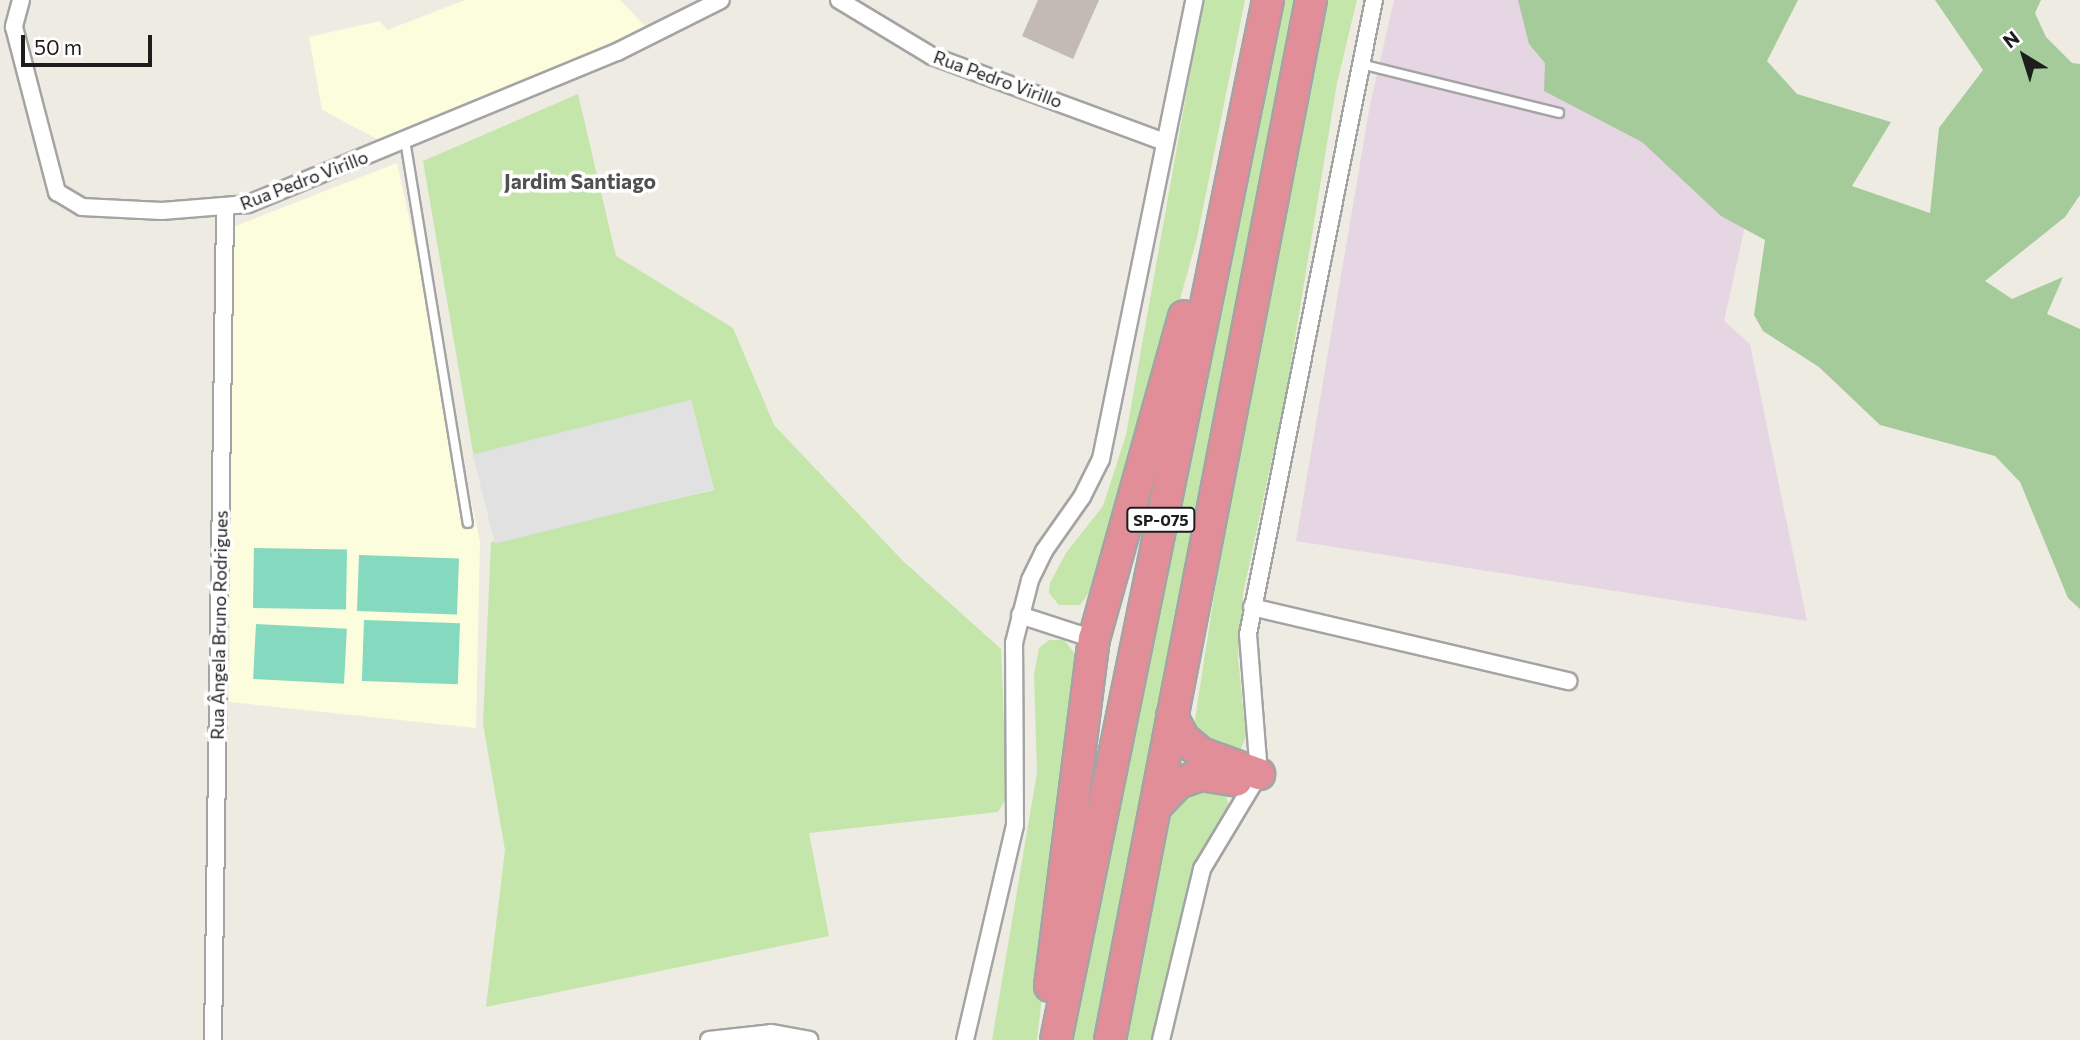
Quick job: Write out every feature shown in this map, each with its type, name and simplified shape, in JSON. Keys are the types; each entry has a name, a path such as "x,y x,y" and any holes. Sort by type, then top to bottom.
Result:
{"highway":[{"name":"SP-075","path":"1056,1040 1268,0"},
{"name":"SP-075","path":"1110,1040 1158,804 1172,716 1311,0"},
{"path":"1045,1040 1058,897 1094,639 1190,296 1227,198"},
{"path":"1172,716 1183,738 1200,753 1257,779"},
{"path":"1158,804 1178,783 1200,775 1257,779"}],"street":[{"name":"Rua Pedro Virillo","path":"21,0 7,25 57,192 82,207 225,209 405,140 617,52 721,0"},
{"name":"Rua Pedro Virillo","path":"839,0 932,56 1165,142"},
{"path":"965,1040 1015,825 1018,771 1012,654 1020,615 1044,551 1082,497 1101,459 1194,0"},
{"path":"1161,1040 1202,869 1257,779 1247,666 1252,607 1374,0"},
{"name":"Rua Ângela Bruno Rodrigues","path":"213,1040 225,209"},
{"path":"1252,607 1568,681"},
{"path":"1020,615 1094,639"},
{"path":"709,1040 771,1033 809,1040"}],"lane":[{"path":"1361,64 1559,113"},
{"path":"405,140 468,523"}],"shaded area":[{"path":"465,0 620,0 647,28 381,141 322,110 309,37 380,21 387,30"},
{"path":"1394,0 1552,0 1756,176 1724,321 1750,344 1807,621 1296,541 1370,105"},
{"path":"397,163 480,541 476,728 229,702 233,227"},
{"path":"691,400 713,489 495,544 473,454"}],"green space":[{"path":"1203,0 1245,0 1197,238 1105,571 1080,605 1059,605 1049,593 1050,583 1066,553 1103,506 1126,435"},
{"path":"1277,0 1300,0 1098,1040 1067,1040"},
{"path":"1326,0 1357,0 1337,83 1286,393 1243,594 1238,657 1246,737 1238,755 1205,745 1194,726 1243,406"},
{"path":"1518,0 1798,0 1767,61 1797,94 1891,122 1852,186 1930,213 1939,128 1983,70 1935,0 2041,0 2035,13 2046,37 2072,63 2080,64 2080,195 2065,217 1985,281 2012,299 2063,277 2047,314 2080,329 2080,609 2068,598 2020,482 1995,456 1880,425 1819,367 1763,331 1754,315 1765,240 1721,216 1642,142 1544,91 1545,63 1529,44"},
{"path":"578,94 616,256 733,328 774,425 903,561 1001,649 1007,797 998,812 809,833 829,936 486,1007 505,850 483,724 491,542 714,490 691,400 474,458 423,161"},
{"path":"254,548 347,550 346,610 253,608"},
{"path":"359,555 459,558 457,614 357,611"},
{"path":"364,620 460,623 458,684 362,681"},
{"path":"256,624 347,629 344,684 253,679"},
{"path":"1049,640 1064,640 1075,654 1080,675 1037,1040 992,1040 1037,772 1034,675 1039,648"},
{"path":"1207,781 1223,788 1230,808 1203,849 1186,895 1154,1040 1123,1040 1167,825 1178,797"}],"building":[{"path":"1038,0 1099,0 1073,59 1022,36"}],"district":[{"name":"Jardim Santiago","path":"580,181"}]}
